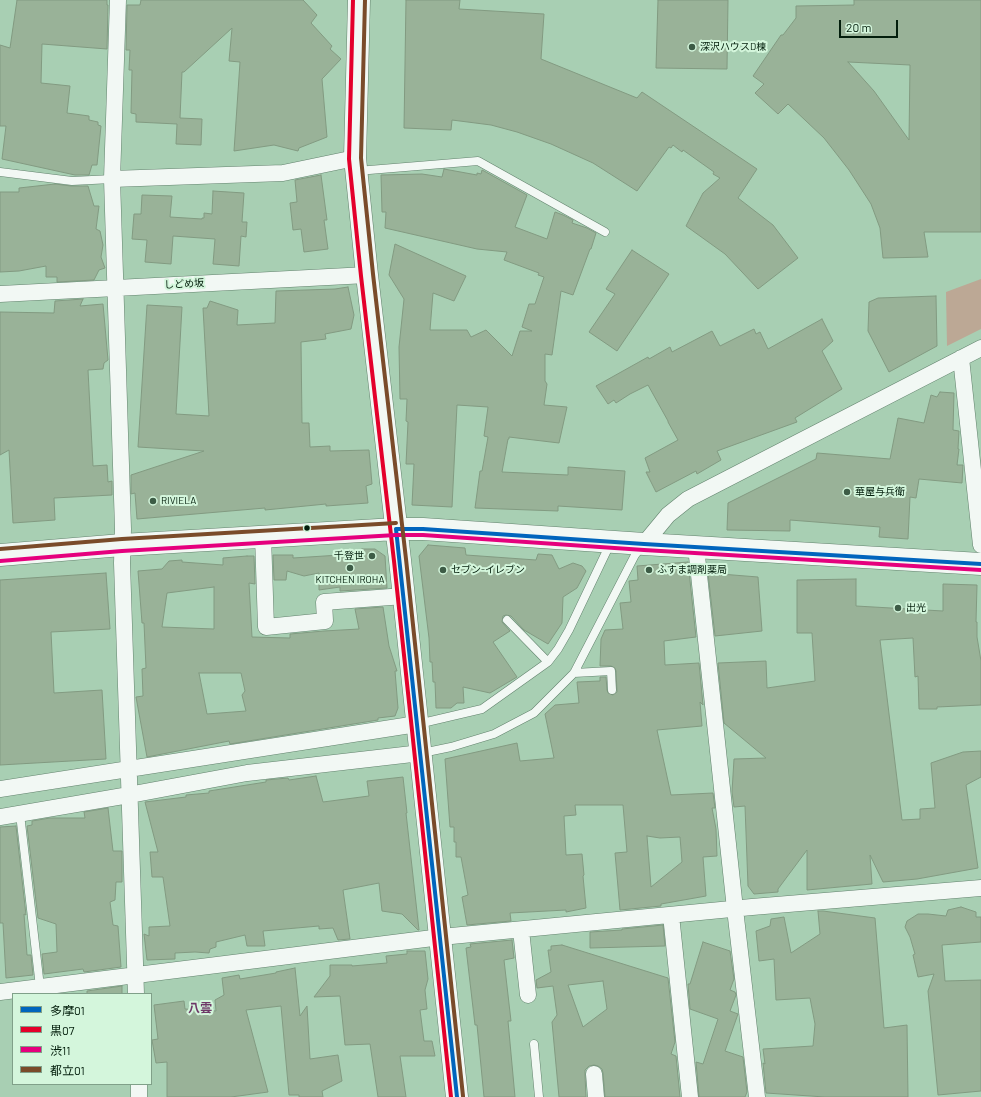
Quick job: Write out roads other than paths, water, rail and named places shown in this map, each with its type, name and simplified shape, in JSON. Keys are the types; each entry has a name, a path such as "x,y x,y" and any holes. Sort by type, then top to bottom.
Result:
{"street":[{"path":"118,0 112,179 136,993"},
{"path":"359,0 356,165 367,275 404,596 457,1097"},
{"path":"112,179 283,173 356,165"},
{"name":"しどめ坂","path":"0,294 367,275"},
{"path":"644,544 668,515 688,499 981,348"},
{"path":"961,358 981,545"},
{"path":"0,555 122,545 396,528 981,564"},
{"path":"264,536 266,627 325,621 324,602 404,596"},
{"path":"696,547 757,1097"},
{"path":"0,789 417,724"},
{"path":"0,817 247,773 420,753"},
{"path":"0,992 440,937 735,909 981,888"},
{"path":"671,915 690,1097"},
{"path":"521,930 528,995"},
{"path":"594,1074 596,1097"},
{"path":"139,1085 139,1097"}],"lane":[{"path":"356,165 478,161 605,232"},
{"path":"0,172 72,181 112,179"},
{"path":"417,724 482,709 548,662 558,649 569,630 611,542"},
{"path":"420,753 451,747 494,734 534,713 574,673 635,555 644,544"},
{"path":"507,620 548,662"},
{"path":"574,673 611,671 612,690"},
{"path":"20,814 40,987"},
{"path":"534,1044 539,1097"}],"place":[{"name":"深沢ハウスD棟","path":"692,47"},
{"name":"華屋与兵衛","path":"847,492"},
{"name":"RIVIELA","path":"153,501"},
{"name":"千登世","path":"372,556"},
{"name":"KITCHEN IROHA","path":"350,568"},
{"name":"セブン-イレブン","path":"443,570"},
{"name":"ふすま調剤薬局","path":"649,570"},
{"name":"出光","path":"898,608"}],"district":[{"name":"八雲","path":"200,1008"}]}
